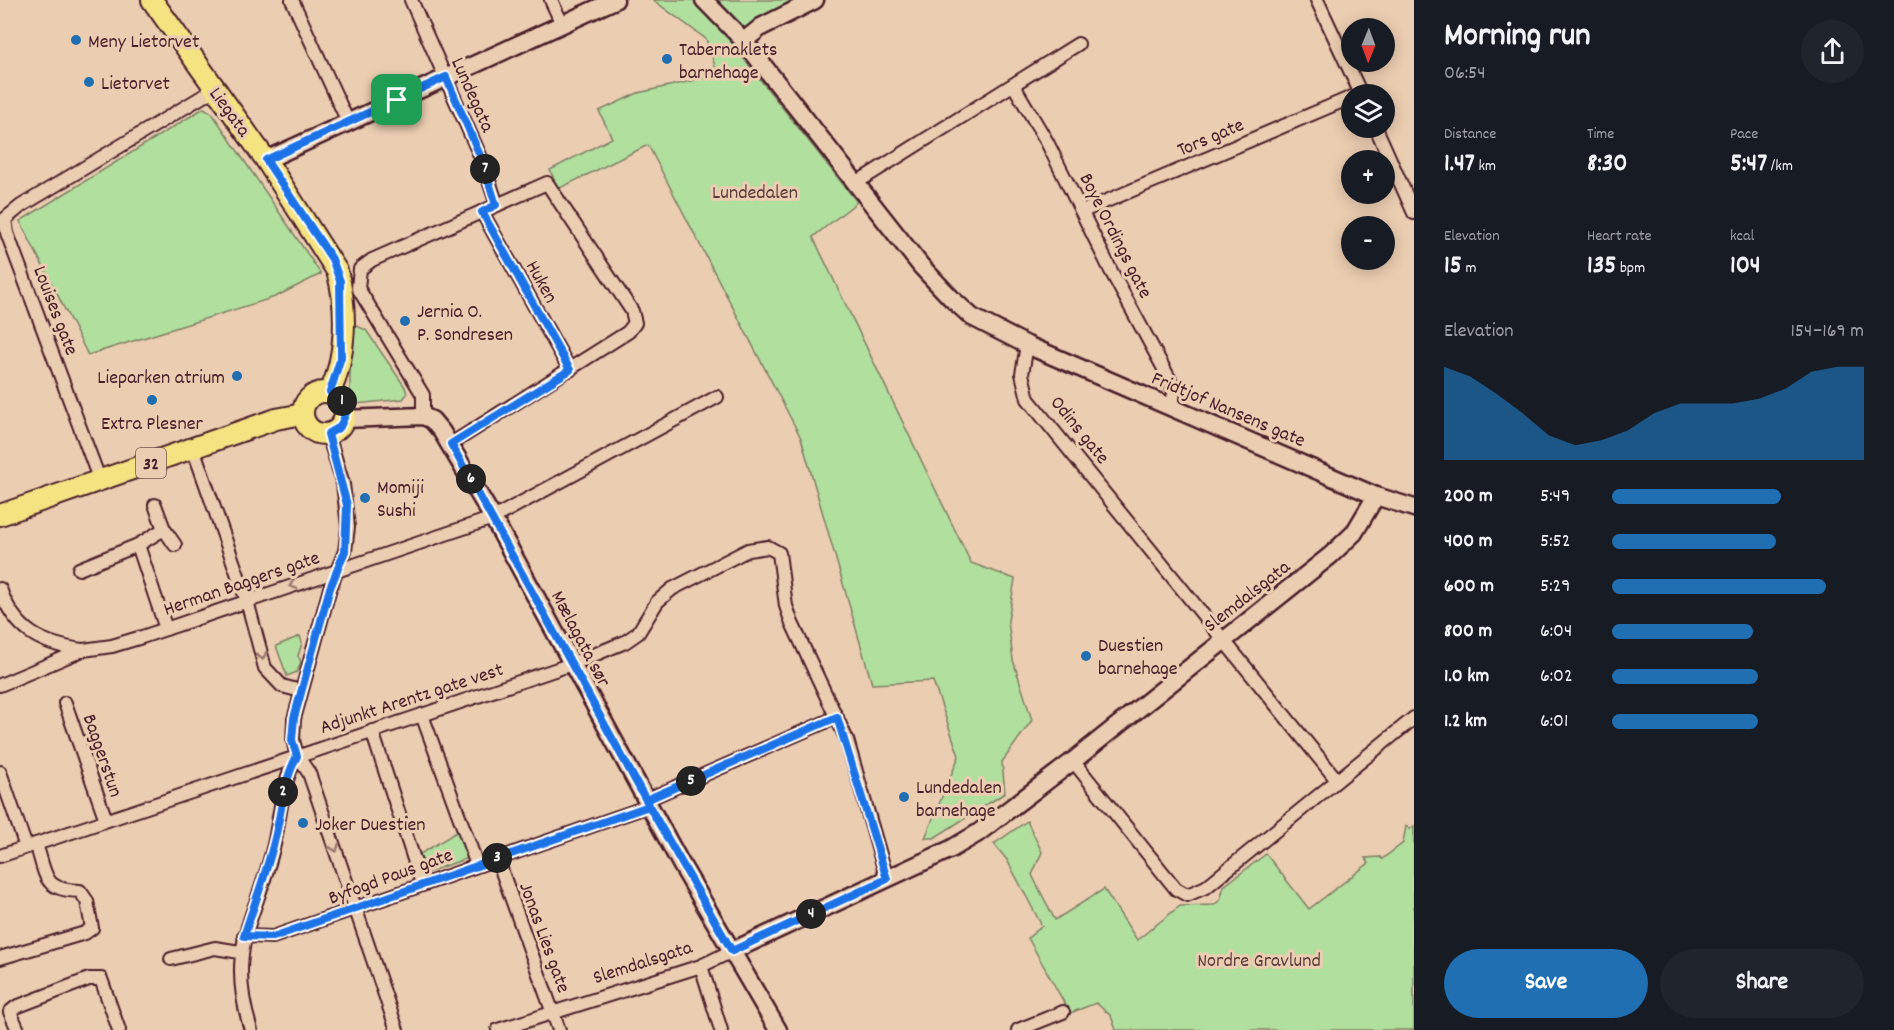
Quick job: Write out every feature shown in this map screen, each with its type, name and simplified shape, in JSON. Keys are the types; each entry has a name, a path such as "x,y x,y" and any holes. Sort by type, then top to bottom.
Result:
{"main road":[{"name":"Liegata","path":"152,0 266,160 334,265 342,292 342,322 340,366 330,392"},
{"path":"330,392 343,403 345,419 340,427 328,434 310,429 303,414 304,407 311,396 330,392"},
{"name":"32","path":"0,515 276,419 303,414"}],"street":[{"path":"292,0 348,122"},
{"name":"Lundegata","path":"411,0 482,160 496,205"},
{"path":"551,0 562,24"},
{"path":"266,160 615,0"},
{"path":"704,0 744,41 921,266 952,299 972,316 1027,345"},
{"path":"744,41 761,27 815,0"},
{"path":"1317,0 1353,84"},
{"path":"856,183 1078,44"},
{"name":"Boye Ordings gate","path":"1014,86 1083,211 1111,271 1170,380 1174,392 1172,405"},
{"name":"Louises gate","path":"100,481 3,217 215,89"},
{"name":"Tors gate","path":"1083,211 1341,102"},
{"path":"1380,138 1414,213"},
{"path":"345,419 407,414 423,416 423,395 358,288 360,269 372,260 547,183 632,311 635,323 628,332 451,444"},
{"name":"Huken","path":"482,212 570,370"},
{"name":"Fridtjof Nansens gate","path":"1027,345 1172,405 1376,496 1414,508"},
{"name":"Odins gate","path":"1027,345 1022,374 1028,399 1337,780"},
{"name":"Herman Baggers gate","path":"0,685 83,650 112,646 493,518 717,397"},
{"name":"Mælagata sør","path":"423,416 438,426 451,444 647,803 777,1030"},
{"path":"328,434 347,505 345,551 330,588 301,691 292,740 297,756 309,773 397,1030"},
{"path":"193,448 247,601 265,668 282,686 301,691"},
{"name":"Slemdalsgata","path":"498,1030 552,1011 701,966 951,849 978,833 1073,761 1354,533 1376,496"},
{"path":"155,505 164,529 175,545"},
{"path":"80,569 138,545 164,529"},
{"path":"138,545 166,628"},
{"name":"Adjunkt Arentz gate vest","path":"0,856 572,664 625,642 638,633 657,602 672,589 748,550 761,547 774,549 781,559 786,606 837,717"},
{"path":"0,590 6,606 23,628 51,645 83,650"},
{"name":"Baggerstun","path":"65,702 106,820"},
{"path":"422,715 477,864"},
{"path":"837,717 887,879"},
{"name":"Byfogd Paus gate","path":"244,936 273,937 647,803 837,717"},
{"path":"1073,761 1176,888 1187,895 1206,887 1414,718"},
{"path":"372,731 422,884"},
{"path":"251,1030 239,979 240,952 275,840 279,806 288,773 297,756"},
{"path":"0,772 50,885 57,889 80,891 87,901 92,928 85,933 0,958"},
{"name":"Jonas Lies gate","path":"496,858 559,1030"},
{"path":"171,959 215,948 240,952"},
{"path":"701,966 720,1030"},
{"path":"18,1030 10,1012 16,1007 63,986 88,979 101,979 119,1030"},
{"path":"1018,1030 1063,1012"}],"green space":[{"name":"Lundedalen","path":"653,0 812,0 732,44 857,202 813,237 971,563 1015,579 1008,621 1013,660 1032,720 1002,762 1005,793 934,838 925,838 959,756 933,681 872,684 801,438 648,145 558,189 550,170 612,138 599,111 638,93 718,75 706,39"},
{"path":"204,108 212,113 321,274 275,297 88,355 20,221"},
{"path":"350,323 366,330 405,387 407,394 403,399 356,404 350,392"},
{"path":"300,636 302,643 298,656 301,662 297,672 287,676 276,646"},
{"name":"Nordre Gravlund","path":"1027,821 1042,852 1032,875 1055,920 1104,889 1137,940 1180,906 1214,905 1220,900 1224,886 1266,854 1309,909 1369,863 1365,858 1380,857 1382,859 1403,843 1406,826 1410,829 1414,826 1414,1030 1116,1030 1111,1016 1096,1003 1070,1013 1028,938 1042,926 1007,860 994,844"},
{"path":"458,831 468,858 425,873 420,854"}],"place":[{"name":"Meny Lietorvet","path":"76,40"},
{"name":"Tabernaklets barnehage","path":"667,59"},
{"name":"Lietorvet","path":"89,82"},
{"name":"Jernia O. P. Sondresen","path":"405,321"},
{"name":"Lieparken atrium","path":"237,376"},
{"name":"Extra Plesner","path":"152,400"},
{"name":"Momiji Sushi","path":"365,498"},
{"name":"Duestien barnehage","path":"1086,656"},
{"name":"Lundedalen barnehage","path":"904,797"},
{"name":"Joker Duestien","path":"303,823"}],"route":[{"path":"446,77 482,160 496,205 482,212 570,370 451,444 646,800 837,717 847,740 887,879 732,951 649,806 477,864 273,937 244,936 275,840 279,806 288,773 297,756 292,740 294,718 330,588 345,551 348,527 343,484 328,434 340,427 346,413 340,398 330,392 336,379 341,357 342,292 340,281 332,259 266,160 397,100 446,77"}]}
